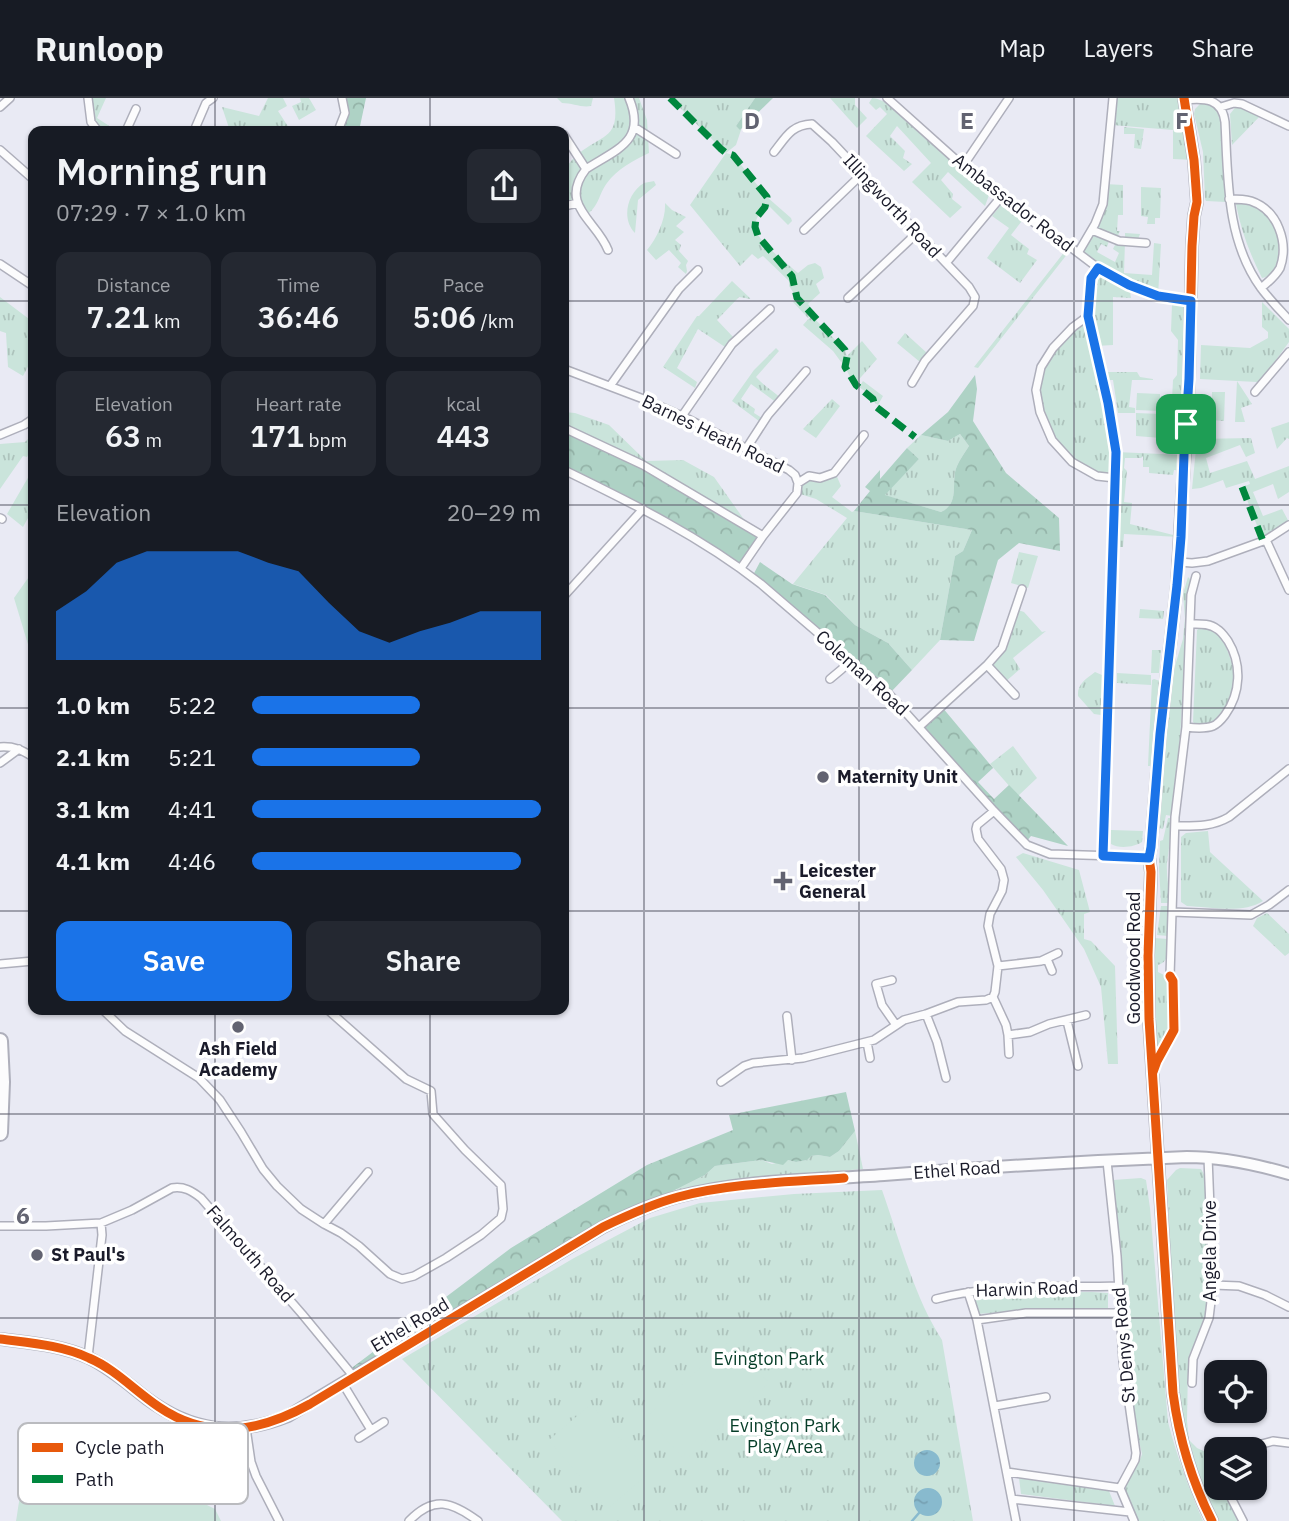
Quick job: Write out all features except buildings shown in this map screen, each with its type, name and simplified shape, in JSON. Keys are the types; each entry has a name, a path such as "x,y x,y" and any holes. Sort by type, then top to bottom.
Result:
{"highway":[{"path":"0,1041 0,1133"}],"street":[{"path":"0,107 10,98"},
{"path":"88,98 91,122 94,126"},
{"path":"196,126 206,103 212,98"},
{"path":"340,126 345,113 342,98"},
{"path":"608,250 604,240 585,218 576,190 586,169 624,146 629,139 634,127 634,114 629,98"},
{"path":"963,166 1009,98"},
{"path":"1078,253 1103,204 1114,98"},
{"path":"1184,99 1205,98 1221,107 1225,122 1229,199 1240,246 1261,288 1289,320"},
{"name":"Goodwood Road","path":"1184,99 1194,160 1197,202 1192,246 1189,379 1179,562 1158,746 1149,858 1151,872 1148,987 1174,1404 1189,1468 1212,1521"},
{"name":"Ambassador Road","path":"892,100 963,166 1023,215 1098,268 1129,285 1158,296 1191,301"},
{"path":"1221,107 1234,103 1242,104 1289,126"},
{"path":"128,126 136,109"},
{"name":"Illingworth Road","path":"774,152 799,125 812,124 946,263 1001,197"},
{"path":"634,127 676,154"},
{"path":"569,143 586,169"},
{"path":"0,150 28,175"},
{"path":"804,230 862,174"},
{"path":"1229,199 1250,201 1260,206 1273,216 1282,230 1285,250 1282,263 1275,275 1261,288"},
{"path":"569,205 578,203"},
{"path":"1092,230 1119,242 1146,243"},
{"path":"848,298 917,233"},
{"path":"912,383 925,361 973,306 975,297 969,287 946,263"},
{"path":"0,264 28,280"},
{"path":"1098,268 1091,278 1088,316 1116,452 1103,856"},
{"path":"610,387 679,289 698,270"},
{"path":"682,416 732,344 770,309"},
{"path":"1088,316 1053,348 1041,367 1036,390 1040,412 1052,440 1065,455 1097,476 1115,478"},
{"path":"1255,392 1289,352"},
{"name":"Barnes Heath Road","path":"569,371 682,416 795,475 797,493 741,568"},
{"path":"746,449 768,415 806,371"},
{"path":"0,435 28,422"},
{"path":"569,430 643,465 763,536"},
{"path":"798,483 809,476 820,478 834,473 864,439"},
{"name":"Coleman Road","path":"569,472 643,509 741,568 889,694 1027,845 1051,854 1149,858"},
{"path":"569,590 643,509"},
{"path":"1179,562 1208,561 1264,541 1289,525"},
{"path":"1264,541 1289,590"},
{"path":"1170,976 1175,826 1186,727 1191,595 1196,576"},
{"path":"920,726 1002,648 1022,589"},
{"path":"1016,609 1024,612"},
{"path":"1186,727 1214,726 1221,721 1233,702 1238,681 1232,649 1220,630 1213,626 1190,624"},
{"path":"830,679 849,659"},
{"path":"987,665 1015,695"},
{"path":"0,747 10,746 28,754"},
{"path":"0,763 19,749"},
{"path":"1175,826 1209,826 1220,822 1289,769"},
{"path":"994,811 976,825 975,829 978,839 1003,874 1002,891 990,914 988,926 998,966 993,997 1006,1025 1009,1054"},
{"path":"1172,912 1251,915 1289,890"},
{"path":"998,966 1033,963 1058,953"},
{"path":"1047,959 1052,971"},
{"path":"0,964 28,961"},
{"path":"892,980 876,984 882,1005 896,1025"},
{"path":"721,1082 753,1063 792,1060 867,1042 886,1034 904,1020 958,1002 993,997"},
{"path":"926,1014 935,1035 946,1078"},
{"path":"108,1015 125,1031 199,1078 220,1100 262,1169 301,1209 359,1246 390,1275 402,1279 414,1276 481,1235 500,1218 503,1209 500,1185 433,1114 432,1091 406,1079 334,1015"},
{"path":"1008,1035 1030,1032 1048,1024 1086,1015"},
{"path":"787,1016 792,1060"},
{"path":"1067,1021 1078,1066"},
{"path":"867,1042 870,1058"},
{"name":"Ethel Road","path":"248,1428 288,1416 603,1227 677,1197 763,1184 1157,1158 1208,1157 1254,1164 1289,1174"},
{"name":"Angela Drive","path":"1192,1383 1193,1359 1209,1318 1213,1285 1208,1157"},
{"name":"St Denys Road","path":"1107,1161 1117,1256 1123,1361 1136,1453 1120,1488"},
{"path":"324,1224 368,1172"},
{"name":"Falmouth Road","path":"0,1226 100,1223 132,1210 172,1188 194,1192 285,1294 354,1377"},
{"path":"88,1357 102,1236 100,1223"},
{"path":"1213,1285 1239,1286 1289,1307"},
{"name":"Harwin Road","path":"936,1299 999,1288 1119,1286"},
{"path":"968,1292 977,1320 1016,1521"},
{"name":"Harwin Road","path":"977,1320 1026,1313 1120,1313"},
{"name":"Ethel Road","path":"0,1339 52,1346 88,1357 173,1415 194,1423"},
{"path":"343,1384 371,1430"},
{"path":"995,1406 1046,1396"},
{"path":"359,1438 384,1422"},
{"path":"248,1442 256,1476 279,1521"},
{"path":"1267,1443 1289,1443"},
{"path":"1007,1472 1120,1488 1134,1521"},
{"path":"1012,1499 1129,1512"},
{"path":"1232,1500 1243,1521"},
{"path":"409,1521 426,1507 439,1504 451,1505 478,1521"}],"green space":[{"path":"91,98 106,98 97,118 109,126 98,126"},
{"path":"268,98 283,98 287,106 278,111 288,126 228,126 222,107 259,116"},
{"path":"300,98 309,98 316,110 299,120 292,106 301,102"},
{"path":"342,98 366,98 360,126 340,126"},
{"path":"557,98 593,98 591,106 588,106 562,103"},
{"path":"614,98 639,98 647,120 649,153 616,173 604,187 594,208 585,216 578,203 569,204 569,164 584,149 611,130 615,112"},
{"path":"670,98 755,98 736,126 741,130 736,145 726,153"},
{"path":"755,98 773,98 740,130 736,126"},
{"path":"830,98 855,98 855,105 867,118 857,128"},
{"path":"872,98 897,110 949,156 989,195 985,206 948,172 941,180 953,194 952,199 962,207 950,218 912,182 931,163 897,126 890,136 905,151 903,158 912,164 904,171 866,136 887,114 880,107 876,110 869,103"},
{"path":"1113,98 1179,98 1194,160 1173,159 1173,130 1112,125"},
{"path":"1200,104 1215,109 1221,123 1226,202 1205,199 1203,152 1194,114"},
{"path":"1238,104 1262,114 1232,145 1230,114"},
{"path":"1124,127 1144,129 1141,149 1134,148 1135,134 1124,134"},
{"path":"726,153 733,155 767,197 791,218 792,221 788,225 770,207 764,207 755,224 761,239 798,273 815,263 821,267 824,278 816,284 820,293 808,304 815,313 812,316 845,350 847,356 862,341 877,359 854,385 845,367 847,358 841,362 833,351 803,325 811,316 808,318 793,302 797,298 789,286 789,281 763,256 758,259 752,254 740,266 690,205"},
{"path":"654,181 656,185 638,200 635,233 628,221 630,200 638,187"},
{"path":"1105,184 1123,185 1123,215 1118,215 1117,231 1120,231 1116,240 1110,238 1107,247 1101,244 1097,252 1115,262 1119,253 1114,247 1118,242 1125,242 1124,273 1152,275 1154,243 1161,244 1158,296 1129,285 1131,298 1113,297 1113,345 1096,346 1101,372 1137,372 1140,377 1153,379 1132,380 1129,407 1135,408 1135,413 1118,413 1113,380 1103,380 1116,452 1184,455 1183,471 1174,470 1173,475 1149,473 1149,467 1143,467 1143,456 1125,458 1124,468 1127,471 1124,502 1132,503 1130,524 1181,537 1124,534 1123,547 1113,547 1115,478 1097,476 1072,462 1052,440 1040,412 1037,386 1053,348 1088,316 1091,278 1098,268 1078,253 1099,215"},
{"path":"1141,187 1161,188 1160,218 1155,218 1155,224 1147,224 1148,217 1141,216"},
{"path":"1005,200 1025,217 1011,235 1029,249 1027,254 1037,260 1020,283 987,258 1009,228 992,216"},
{"path":"665,203 686,217 676,226 684,232 675,240 681,245 679,251 688,261 686,274 678,267 681,263 669,250 656,260 647,250 660,228"},
{"path":"1240,203 1266,215 1278,237 1276,265 1266,277 1262,278 1246,242 1236,204"},
{"path":"1125,233 1140,234 1137,242 1125,242"},
{"path":"1069,246 1072,248 978,368 974,367"},
{"path":"732,281 751,299 739,297 717,320 735,339 728,349 698,329 677,368 697,382 695,388 663,367 697,316"},
{"path":"0,297 28,318 28,366 23,376 8,367 6,333 0,331"},
{"path":"1169,298 1191,301 1186,422 1171,419 1178,340 1171,331 1172,304"},
{"path":"1262,302 1289,329 1289,342 1264,377 1257,382 1200,379 1201,345 1250,348 1268,338 1268,332 1262,327"},
{"path":"905,333 927,353 920,362 897,343"},
{"path":"776,348 779,351 756,377 782,399 777,403 751,384 741,399 765,420 763,424 732,401 754,370"},
{"path":"975,375 977,389 973,421 1006,473 1059,518 1060,551 1019,543 998,560 974,641 940,640 955,556 963,551 972,530 854,511 870,491 865,487 880,470 880,479 907,448 919,459 885,495 941,512 947,508 953,497 957,466 969,446 960,434 948,441 921,435 948,412"},
{"path":"863,381 883,396 878,405 873,397 859,387"},
{"path":"1237,381 1252,404 1241,408 1245,422 1235,422"},
{"path":"1212,392 1225,392 1224,421 1211,420"},
{"path":"1137,393 1160,394 1160,411 1136,410"},
{"path":"832,399 840,406 816,438 803,429"},
{"path":"569,412 609,425 646,461 683,460 714,477 750,528 569,431"},
{"path":"1136,413 1161,414 1161,438 1136,436"},
{"path":"1289,422 1289,439 1277,449 1271,428"},
{"path":"569,430 643,465 763,536 741,568 643,509 569,472"},
{"path":"960,434 969,446 957,466 953,498 947,508 941,512 884,495 919,459 907,448 921,435 948,441"},
{"path":"1251,438 1255,453 1246,457 1240,445 1206,458 1210,473 1247,461 1255,479 1289,466 1289,492 1278,499 1273,484 1253,492 1263,516 1282,509 1289,522 1263,541 1242,487 1250,484 1249,481 1226,488 1223,480 1192,489 1197,439"},
{"path":"28,439 28,455 23,456 0,489 0,444 25,442"},
{"path":"835,472 841,486 832,497 852,512 972,530 963,551 955,556 940,640 912,670 888,643 855,625 826,595 793,584 847,518 816,499 797,493 798,483 809,476 819,478"},
{"path":"28,478 28,518 23,527 7,514"},
{"path":"1019,552 1038,556 1028,588 1011,583"},
{"path":"760,562 792,584 825,595 855,625 888,643 912,670 889,694 752,577"},
{"path":"1188,577 1191,580 1179,758 1172,816 1166,815 1163,829 1157,828 1169,686 1183,639 1183,594"},
{"path":"28,578 28,644 14,598"},
{"path":"1015,609 1024,612 1042,632 1046,631 1013,658 1020,669 1004,683 987,665 1002,648"},
{"path":"1140,609 1164,611 1163,619 1139,618"},
{"path":"1208,627 1220,637 1231,661 1234,662 1236,681 1229,703 1211,724 1196,725 1193,722 1197,630"},
{"path":"1152,650 1161,650 1159,673 1151,673"},
{"path":"1095,672 1102,675 1101,715 1094,714 1078,696 1081,685"},
{"path":"1117,673 1151,675 1151,685 1117,683"},
{"path":"1152,680 1160,681 1151,766 1148,766"},
{"path":"942,707 993,768 978,782 994,799 1009,785 1068,846 1031,836 1026,842 920,726"},
{"path":"1013,746 1037,778 1018,796 990,764"},
{"path":"1168,818 1172,818 1167,863 1169,903 1161,903 1160,841 1163,840"},
{"path":"1111,830 1143,831 1142,842 1127,847 1114,846 1111,844"},
{"path":"1208,831 1210,852 1263,901 1246,907 1226,909 1187,906 1181,902 1181,837 1186,833"},
{"path":"1023,853 1079,870 1090,912 1084,914 1084,939 1091,941 1115,966 1118,1064 1108,1064 1101,987 1084,949 1016,857"},
{"path":"1161,906 1169,906 1168,936 1157,935"},
{"path":"1267,913 1289,934 1289,953 1285,956 1253,926 1257,918"},
{"path":"1154,938 1168,939 1168,955 1165,961 1158,965 1158,972 1166,976 1167,984 1172,984 1172,1030 1157,1059 1152,966"},
{"path":"846,1092 855,1131 839,1151 830,1157 811,1156 807,1160 796,1162 788,1160 783,1165 761,1160 715,1166 705,1175 675,1190 596,1224 354,1377 349,1370 511,1248 647,1165 733,1130 729,1115"},
{"path":"855,1131 863,1169 745,1179 675,1190 705,1175 715,1166 761,1160 772,1164 788,1160 796,1162 818,1155 830,1157 839,1151"},
{"path":"1201,1169 1206,1178 1209,1285 1203,1326 1190,1353 1187,1421 1189,1440 1204,1451 1204,1489 1187,1437 1177,1385 1167,1180 1176,1170"},
{"path":"1113,1180 1146,1180 1150,1208 1168,1422 1203,1521 1138,1521 1124,1493 1126,1481 1142,1454 1133,1415 1127,1368"},
{"name":"Evington Park","path":"882,1190 915,1286 942,1340 973,1521 562,1521 402,1359 574,1258 650,1218 700,1203 794,1194"},
{"path":"1023,1293 1108,1293 1108,1309 1060,1308 977,1314 971,1296"},
{"path":"731,1340 769,1383 685,1460 646,1417"},
{"path":"591,1404 649,1473 607,1509 549,1440"},
{"path":"1019,1478 1109,1491 1115,1506 1021,1494"},
{"path":"1208,1500 1229,1500 1240,1521 1218,1521"},
{"path":"19,1504 205,1504 215,1509 221,1521 16,1521"}],"water":[{"path":"927,1450 936,1454 940,1463 936,1472 927,1476 918,1472 914,1463 918,1454"},
{"path":"928,1488 938,1492 942,1502 938,1512 928,1516 918,1512 914,1502 918,1492"}],"waterway":[{"path":"912,1521 919,1513"}],"marked path":[{"path":"670,98 721,149 733,155 767,197 765,207 756,218 758,236 792,276 797,298 845,350 845,367 856,385 873,399 875,406 915,437"},
{"path":"1242,487 1263,541"}],"cycle path":[{"path":"1184,98 1194,160 1197,202 1192,246 1189,379 1177,585 1149,857 1149,1019 1173,1393 1187,1458 1212,1521"},
{"path":"1153,1072 1174,1030 1173,981 1170,976"},
{"path":"248,1427 272,1421 310,1404 603,1227 640,1210 698,1192 844,1178"},
{"path":"0,1339 56,1347 89,1358 116,1374 159,1407 192,1423"}],"place":[{"name":"Maternity Unit","path":"823,777"},
{"name":"Leicester General","path":"783,881"},
{"name":"Ash Field Academy","path":"238,1027"},
{"name":"St Paul's","path":"37,1255"}],"route":[{"path":"1098,268 1129,285 1158,296 1191,301 1186,424 1177,585 1149,858 1103,856 1116,452 1088,316 1091,278 1098,268"}],"park label":[{"name":"Evington Park Play Area","path":"785,1436"}]}
